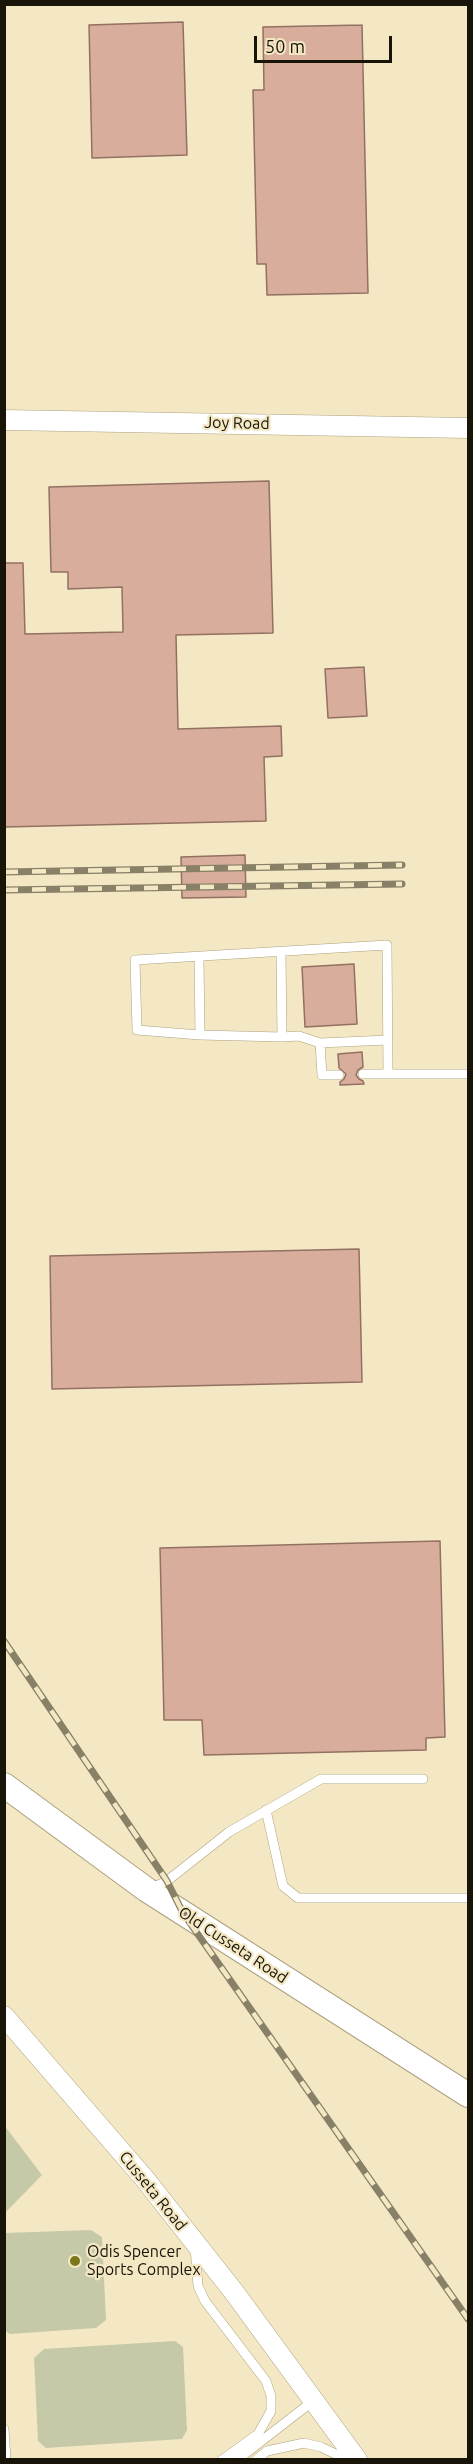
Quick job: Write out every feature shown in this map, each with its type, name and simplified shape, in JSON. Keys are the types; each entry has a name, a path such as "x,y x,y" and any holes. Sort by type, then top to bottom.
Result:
{"street":[{"name":"Joy Road","path":"4,420 468,428"},
{"name":"Old Cusseta Road","path":"4,1785 147,1890 468,2095"},
{"name":"Cusseta Road","path":"4,2016 144,2178 314,2400 357,2460"}],"lane":[{"path":"388,1040 320,1042 299,1036 282,1038 200,1035 137,1030 135,960 387,945 388,1040 388,1074"},
{"path":"281,953 282,1038"},
{"path":"199,957 200,1035"},
{"path":"320,1042 322,1075 339,1075"},
{"path":"363,1074 468,1074"},
{"path":"147,1890 166,1881 229,1832 321,1779 423,1779"},
{"path":"266,1810 283,1886 298,1898 468,1898"},
{"path":"194,2242 198,2286 205,2301 266,2381 271,2396 271,2411 258,2434 222,2460"},
{"path":"237,2460 314,2400"},
{"path":"4,2429 6,2460"},
{"path":"256,2460 267,2451 304,2443 321,2446 348,2460"}],"green space":[{"path":"4,2125 42,2175 5,2213 4,2213"},
{"path":"91,2230 102,2237 106,2320 96,2328 10,2334 5,2331 5,2233"},
{"path":"175,2341 183,2347 187,2430 182,2439 46,2448 38,2441 34,2358 44,2349"}],"building":[{"path":"183,22 187,155 92,158 89,25"},
{"path":"362,25 368,293 267,295 266,264 257,264 253,90 264,90 263,27"},
{"path":"269,481 273,633 176,635 178,729 281,726 282,756 264,757 266,821 4,827 4,563 23,563 25,634 123,632 122,587 68,589 68,572 51,572 49,487"},
{"path":"364,667 367,716 328,718 325,669"},
{"path":"245,855 246,897 182,898 181,857"},
{"path":"354,964 357,1024 305,1027 302,967"},
{"path":"362,1052 363,1067 356,1075 364,1084 340,1085 346,1074 339,1068 338,1054"},
{"path":"359,1249 362,1382 52,1389 50,1256"},
{"path":"440,1541 445,1737 426,1738 426,1750 204,1755 202,1720 164,1720 160,1548"}],"railway":[{"path":"4,872 402,865"},
{"path":"4,890 402,884"},
{"path":"4,1641 167,1881 183,1913 468,2319"}],"place":[{"name":"Odis Spencer Sports Complex","path":"75,2261"}]}
